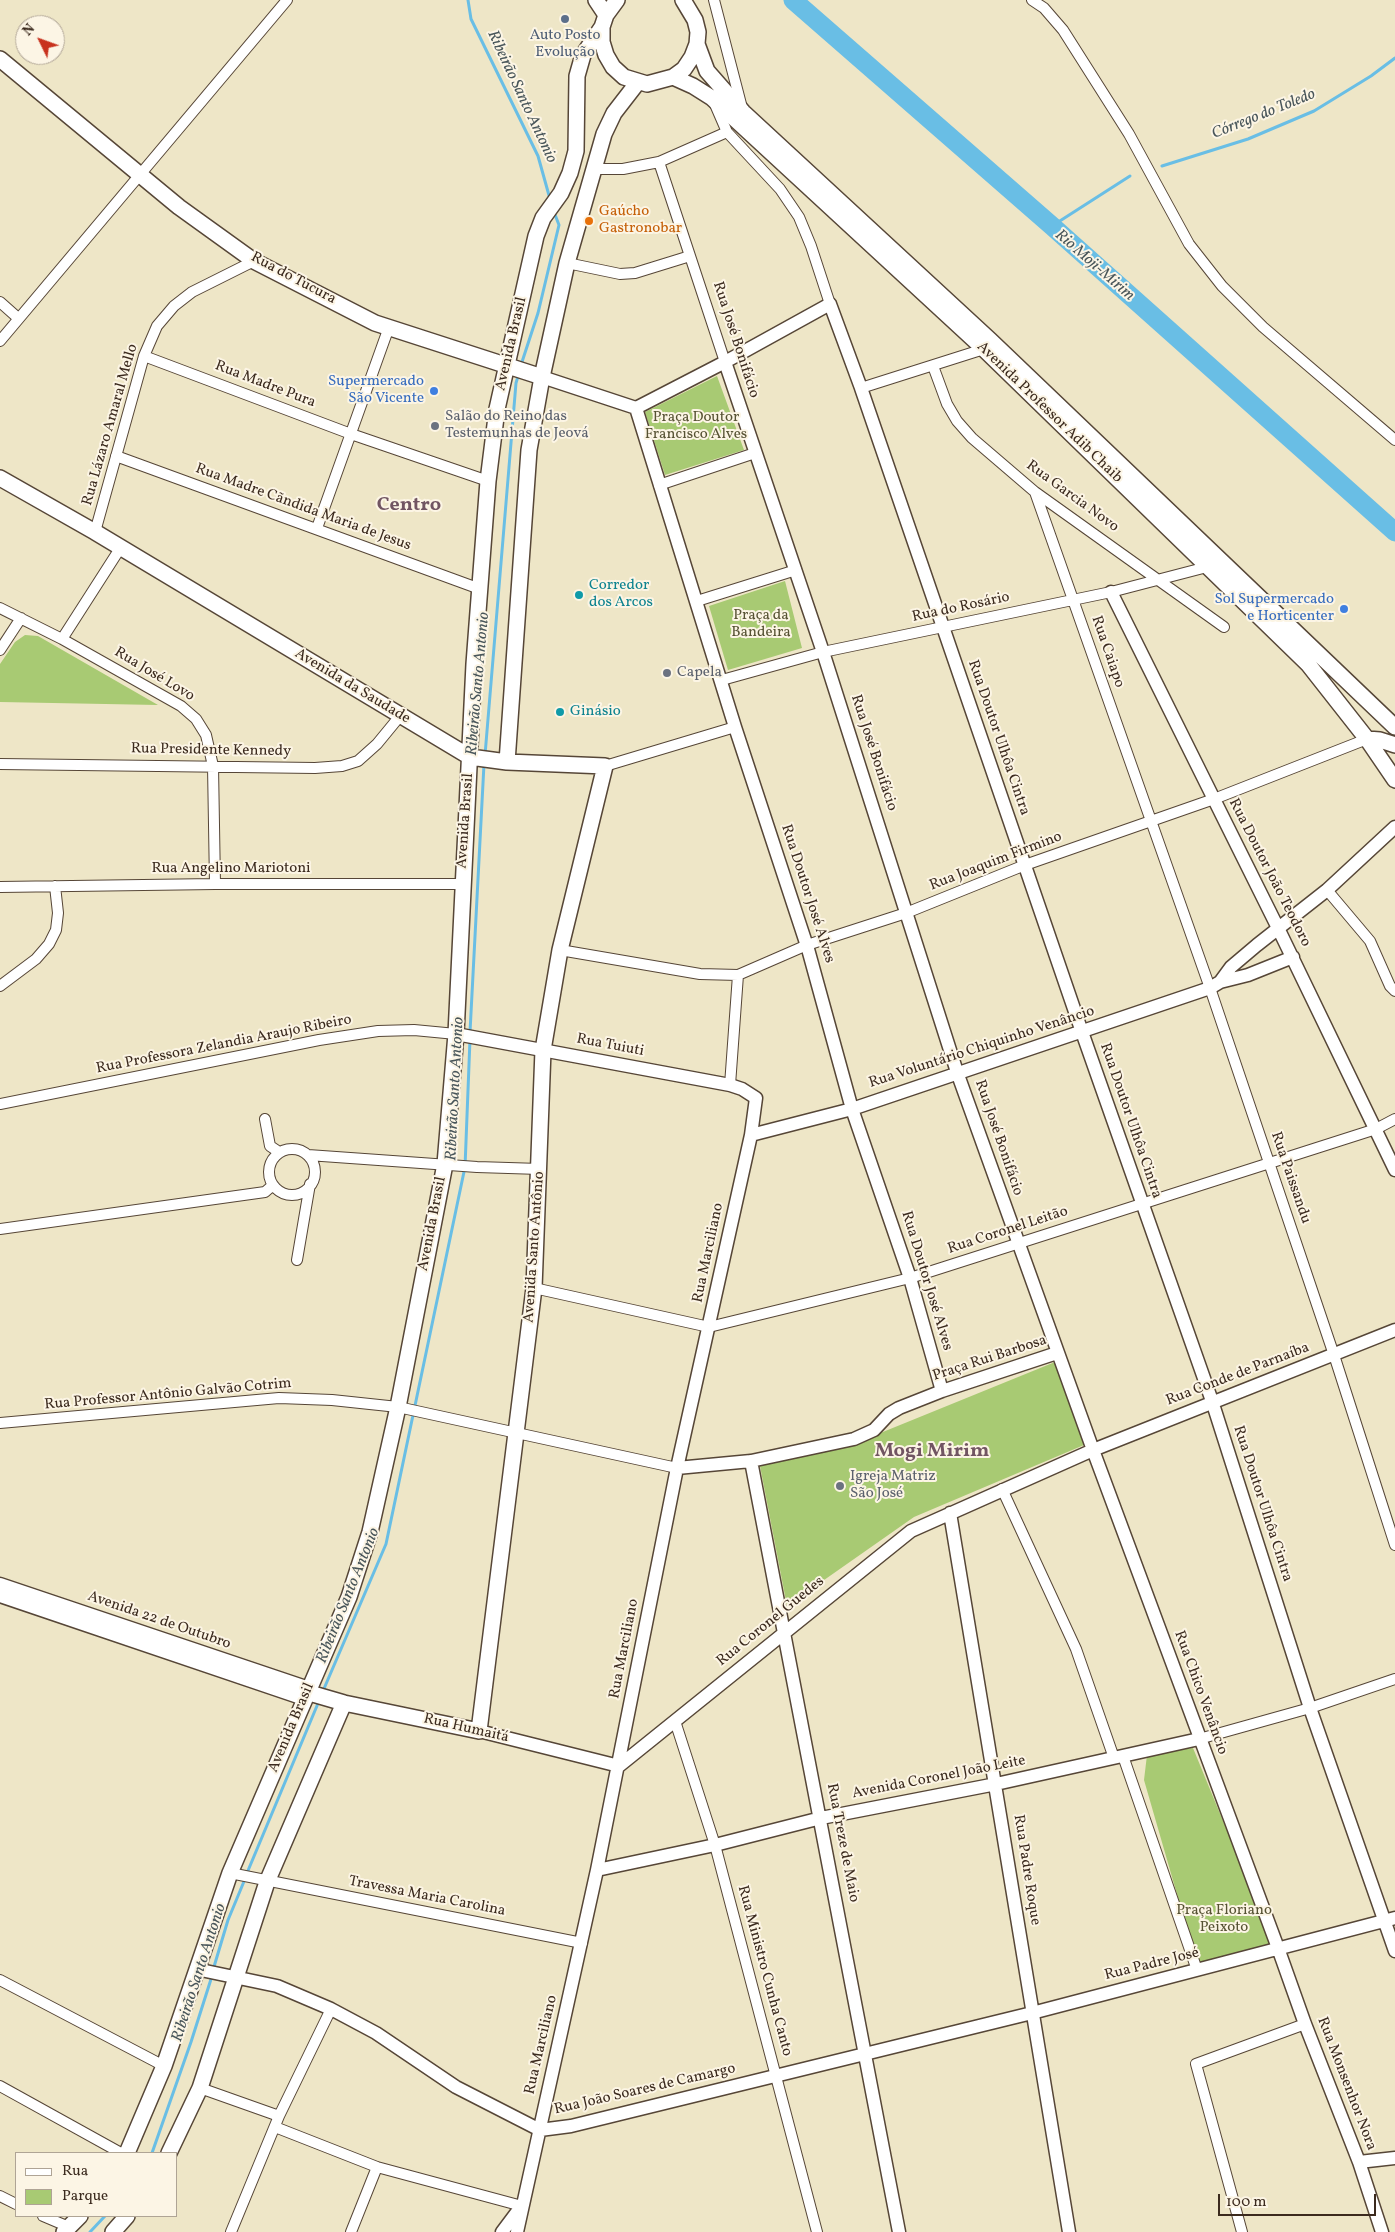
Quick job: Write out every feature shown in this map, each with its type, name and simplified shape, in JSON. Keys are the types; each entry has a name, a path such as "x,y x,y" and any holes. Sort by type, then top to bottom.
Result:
{"main road":[{"path":"596,0 604,21 602,42 606,55 613,68 624,77 638,82 656,83 673,77 684,69 692,57 697,44"},
{"name":"Avenida Brasil","path":"127,2152 164,2066 201,1970 234,1874 311,1694 349,1596 370,1532 403,1408 451,1165 460,1035 462,884 475,758 480,589 488,481 497,409 522,308 532,252 543,218 561,193 570,173 576,151 577,76 583,55 617,0"},
{"name":"Avenida Professor Adib Chaib","path":"683,0 695,20 697,44 708,71 743,112 990,340 1395,727"},
{"name":"Rua do Tucura","path":"0,59 179,208 254,261 376,323 538,376"},
{"name":"Avenida Professor Adib Chaib","path":"673,77 693,86 712,98 984,349 1308,664 1367,739 1390,774"},
{"path":"502,762 528,460 538,376 604,134 614,114 638,82"},
{"name":"Avenida da Saudade","path":"0,478 121,547 400,716 475,758 502,762 604,766"},
{"path":"1367,739 1380,740 1395,745"},
{"path":"1390,774 1389,755 1395,749"},
{"name":"Avenida Santo Antônio","path":"479,1731 534,1288 543,1050 560,950 604,766"},
{"name":"Rua Humaitá","path":"311,1694 339,1702 479,1731"},
{"path":"169,2152 200,2088 230,1976 261,1880 339,1702"},
{"path":"66,2230 79,2217"},
{"path":"113,2232 126,2217"}],"street":[{"path":"0,341 287,0"},
{"path":"714,0 743,112"},
{"path":"1032,0 1044,8 1063,30 1104,93 1189,244 1222,286 1263,327 1395,440"},
{"path":"636,408 726,362 830,304 811,246 799,217 780,189 727,132 712,98"},
{"path":"595,169 623,169 659,162 727,132"},
{"name":"Rua José Bonifácio","path":"659,162 823,652 958,1072 1058,1353"},
{"path":"568,263 620,274 635,273 690,256"},
{"name":"Rua Lázaro Amaral Mello","path":"95,532 144,356 157,326 174,306 192,292 254,261"},
{"path":"0,302 18,318"},
{"name":"Rua Doutor Ulhôa Cintra","path":"830,304 861,388 942,628 1212,1401 1310,1708 1390,1919 1395,1951"},
{"path":"317,528 389,327"},
{"path":"861,388 984,349"},
{"name":"Rua Madre Pura","path":"144,356 351,434 488,481"},
{"name":"Rua Garcia Novo","path":"933,366 947,404 957,421 972,438 1035,492 1160,579 1224,627"},
{"name":"Rua do Tucura","path":"538,376 636,408"},
{"name":"Rua Doutor José Alves","path":"636,408 736,727 807,945 852,1109 910,1278 942,1391"},
{"path":"660,485 755,453"},
{"name":"Rua Madre Cãndida Maria de Jesus","path":"116,456 480,589"},
{"name":"Rua Caiapo","path":"1035,492 1151,822"},
{"path":"62,639 121,547"},
{"name":"Rua do Rosário","path":"722,680 823,652 1111,592 1207,567"},
{"path":"697,601 796,570"},
{"name":"Rua Doutor João Teodoro","path":"1111,592 1293,957 1395,1170"},
{"name":"Rua José Lovo","path":"0,608 62,639 181,706 196,719 206,735 213,766 215,884"},
{"path":"0,650 21,618"},
{"name":"Rua Presidente Kennedy","path":"0,764 316,768 342,766 358,761 377,744 400,716"},
{"name":"Avenida da Saudade","path":"604,766 736,727"},
{"name":"Rua Joaquim Firmino","path":"738,975 807,945 906,913 1025,866 1214,799 1367,739"},
{"name":"Rua Paissandu","path":"1151,822 1215,985 1269,1163 1334,1355 1395,1545"},
{"path":"1215,985 1231,967 1327,890 1395,827"},
{"name":"Rua Angelino Mariotoni","path":"0,887 215,884 462,884"},
{"path":"0,986 36,959 49,944 56,930 58,913 55,886"},
{"path":"1327,890 1370,941 1390,986 1395,990"},
{"path":"560,950 700,974 738,975 730,1085"},
{"name":"Rua Voluntário Chiquinho Venâncio","path":"751,1135 852,1109 1248,975 1293,957"},
{"name":"Rua Professora Zelandia Araujo Ribeiro","path":"0,1104 320,1040 378,1031 414,1030 460,1035"},
{"name":"Rua Tuiuti","path":"460,1035 730,1085 742,1089 756,1098"},
{"name":"Rua Marciliano","path":"517,2232 582,1943 619,1766 677,1468 751,1135 756,1098"},
{"path":"265,1118 270,1146 279,1152"},
{"name":"Rua Coronel Leitão","path":"534,1288 709,1327 910,1278 1376,1129 1395,1119"},
{"path":"310,1184 305,1190 292,1194 278,1190 273,1185 269,1171 270,1164 279,1152 294,1149 308,1155 477,1167 540,1169"},
{"path":"297,1260 314,1169 308,1155"},
{"path":"0,1229 265,1192 273,1185"},
{"name":"Rua Conde de Parnaíba","path":"1093,1450 1212,1401 1395,1330"},
{"name":"Praça Rui Barbosa","path":"677,1468 751,1461 859,1437 874,1430 889,1414 900,1408 942,1391 1058,1353 1093,1450"},
{"name":"Rua Professor Antônio Galvão Cotrim","path":"0,1423 279,1398 332,1400 403,1408 677,1468"},
{"path":"950,1513 1093,1450"},
{"name":"Rua Chico Venâncio","path":"1093,1450 1278,1948"},
{"name":"Rua Treze de Maio","path":"751,1461 899,2232"},
{"path":"1002,1489 1076,1649 1119,1757 1197,1970"},
{"name":"Rua Coronel Guedes","path":"619,1766 912,1531 950,1513"},
{"name":"Rua Padre Roque","path":"950,1513 1069,2232"},
{"name":"Avenida 22 de Outubro","path":"0,1584 311,1694"},
{"name":"Avenida 22 de Outubro","path":"0,1596 311,1694"},
{"path":"1199,1739 1310,1708 1395,1680"},
{"name":"Rua Ministro Cunha Canto","path":"675,1720 715,1845 817,2232"},
{"name":"Rua Humaitá","path":"479,1731 619,1766"},
{"name":"Avenida Coronel João Leite","path":"597,1870 715,1845 821,1818 996,1784 1199,1739"},
{"name":"Travessa Maria Carolina","path":"234,1874 582,1943"},
{"name":"Rua Padre José","path":"1032,2012 1390,1919"},
{"name":"Rua Monsenhor Nora","path":"1278,1948 1305,2024 1359,2162 1382,2232"},
{"name":"Rua João Soares de Camargo","path":"201,1970 277,1986 331,2009 376,2033 456,2087 540,2130 572,2126 1032,2012"},
{"path":"0,1980 164,2066"},
{"path":"231,2232 274,2127 331,2009"},
{"path":"1242,2232 1196,2064 1305,2024"},
{"path":"0,2086 119,2152"},
{"path":"200,2088 279,2116"},
{"path":"274,2127 376,2167 522,2206 502,2232"},
{"path":"1359,2162 1395,2158"},
{"path":"351,2232 376,2167"},
{"path":"0,2196 15,2204"},
{"path":"45,2217 66,2230"}],"green space":[{"name":"Praça Doutor Francisco Alves","path":"717,376 744,450 665,475 645,412"},
{"name":"Praça da Bandeira","path":"785,581 802,648 728,670 709,606"},
{"path":"25,635 38,636 158,705 0,702 0,664 15,642"},
{"path":"1055,1362 1084,1445 914,1517 787,1606 760,1466 873,1436"},
{"name":"Praça Floriano Peixoto","path":"1193,1748 1274,1945 1198,1967 1144,1780 1147,1755"}],"waterway":[{"name":"Ribeirão Santo Antonio","path":"468,0 471,19 538,156 550,199"},
{"name":"Rio Moji-Mirim","path":"793,0 1052,226 1395,532"},
{"name":"Córrego do Toledo","path":"1162,166 1248,139 1314,111 1371,76 1395,58"},
{"name":"Córrego do Toledo","path":"1052,226 1130,176"},
{"name":"Ribeirão Santo Antonio","path":"521,365 538,313 559,225 554,212"},
{"name":"Ribeirão Santo Antonio","path":"485,755 516,383 519,373"},
{"name":"Ribeirão Santo Antonio","path":"470,1032 484,764"},
{"name":"Ribeirão Santo Antonio","path":"323,1691 386,1544 465,1167 470,1039"},
{"name":"Ribeirão Santo Antonio","path":"247,1873 319,1701"},
{"name":"Ribeirão Santo Antonio","path":"213,1970 228,1920 245,1879"},
{"name":"Ribeirão Santo Antonio","path":"152,2152 212,1976"},
{"name":"Ribeirão Santo Antonio","path":"90,2232 104,2217"}],"place":[{"name":"Auto Posto Evolução","path":"565,19"},
{"name":"Gaúcho Gastronobar","path":"589,221"},
{"name":"Supermercado São Vicente","path":"434,391"},
{"name":"Salão do Reino das Testemunhas de Jeová","path":"435,426"},
{"name":"Corredor dos Arcos","path":"579,595"},
{"name":"Sol Supermercado e Horticenter","path":"1344,609"},
{"name":"Capela","path":"667,673"},
{"name":"Ginásio","path":"560,712"},
{"name":"Igreja Matriz São José","path":"840,1486"}],"district":[{"name":"Centro","path":"409,506"},
{"name":"Mogi Mirim","path":"932,1452"}]}
